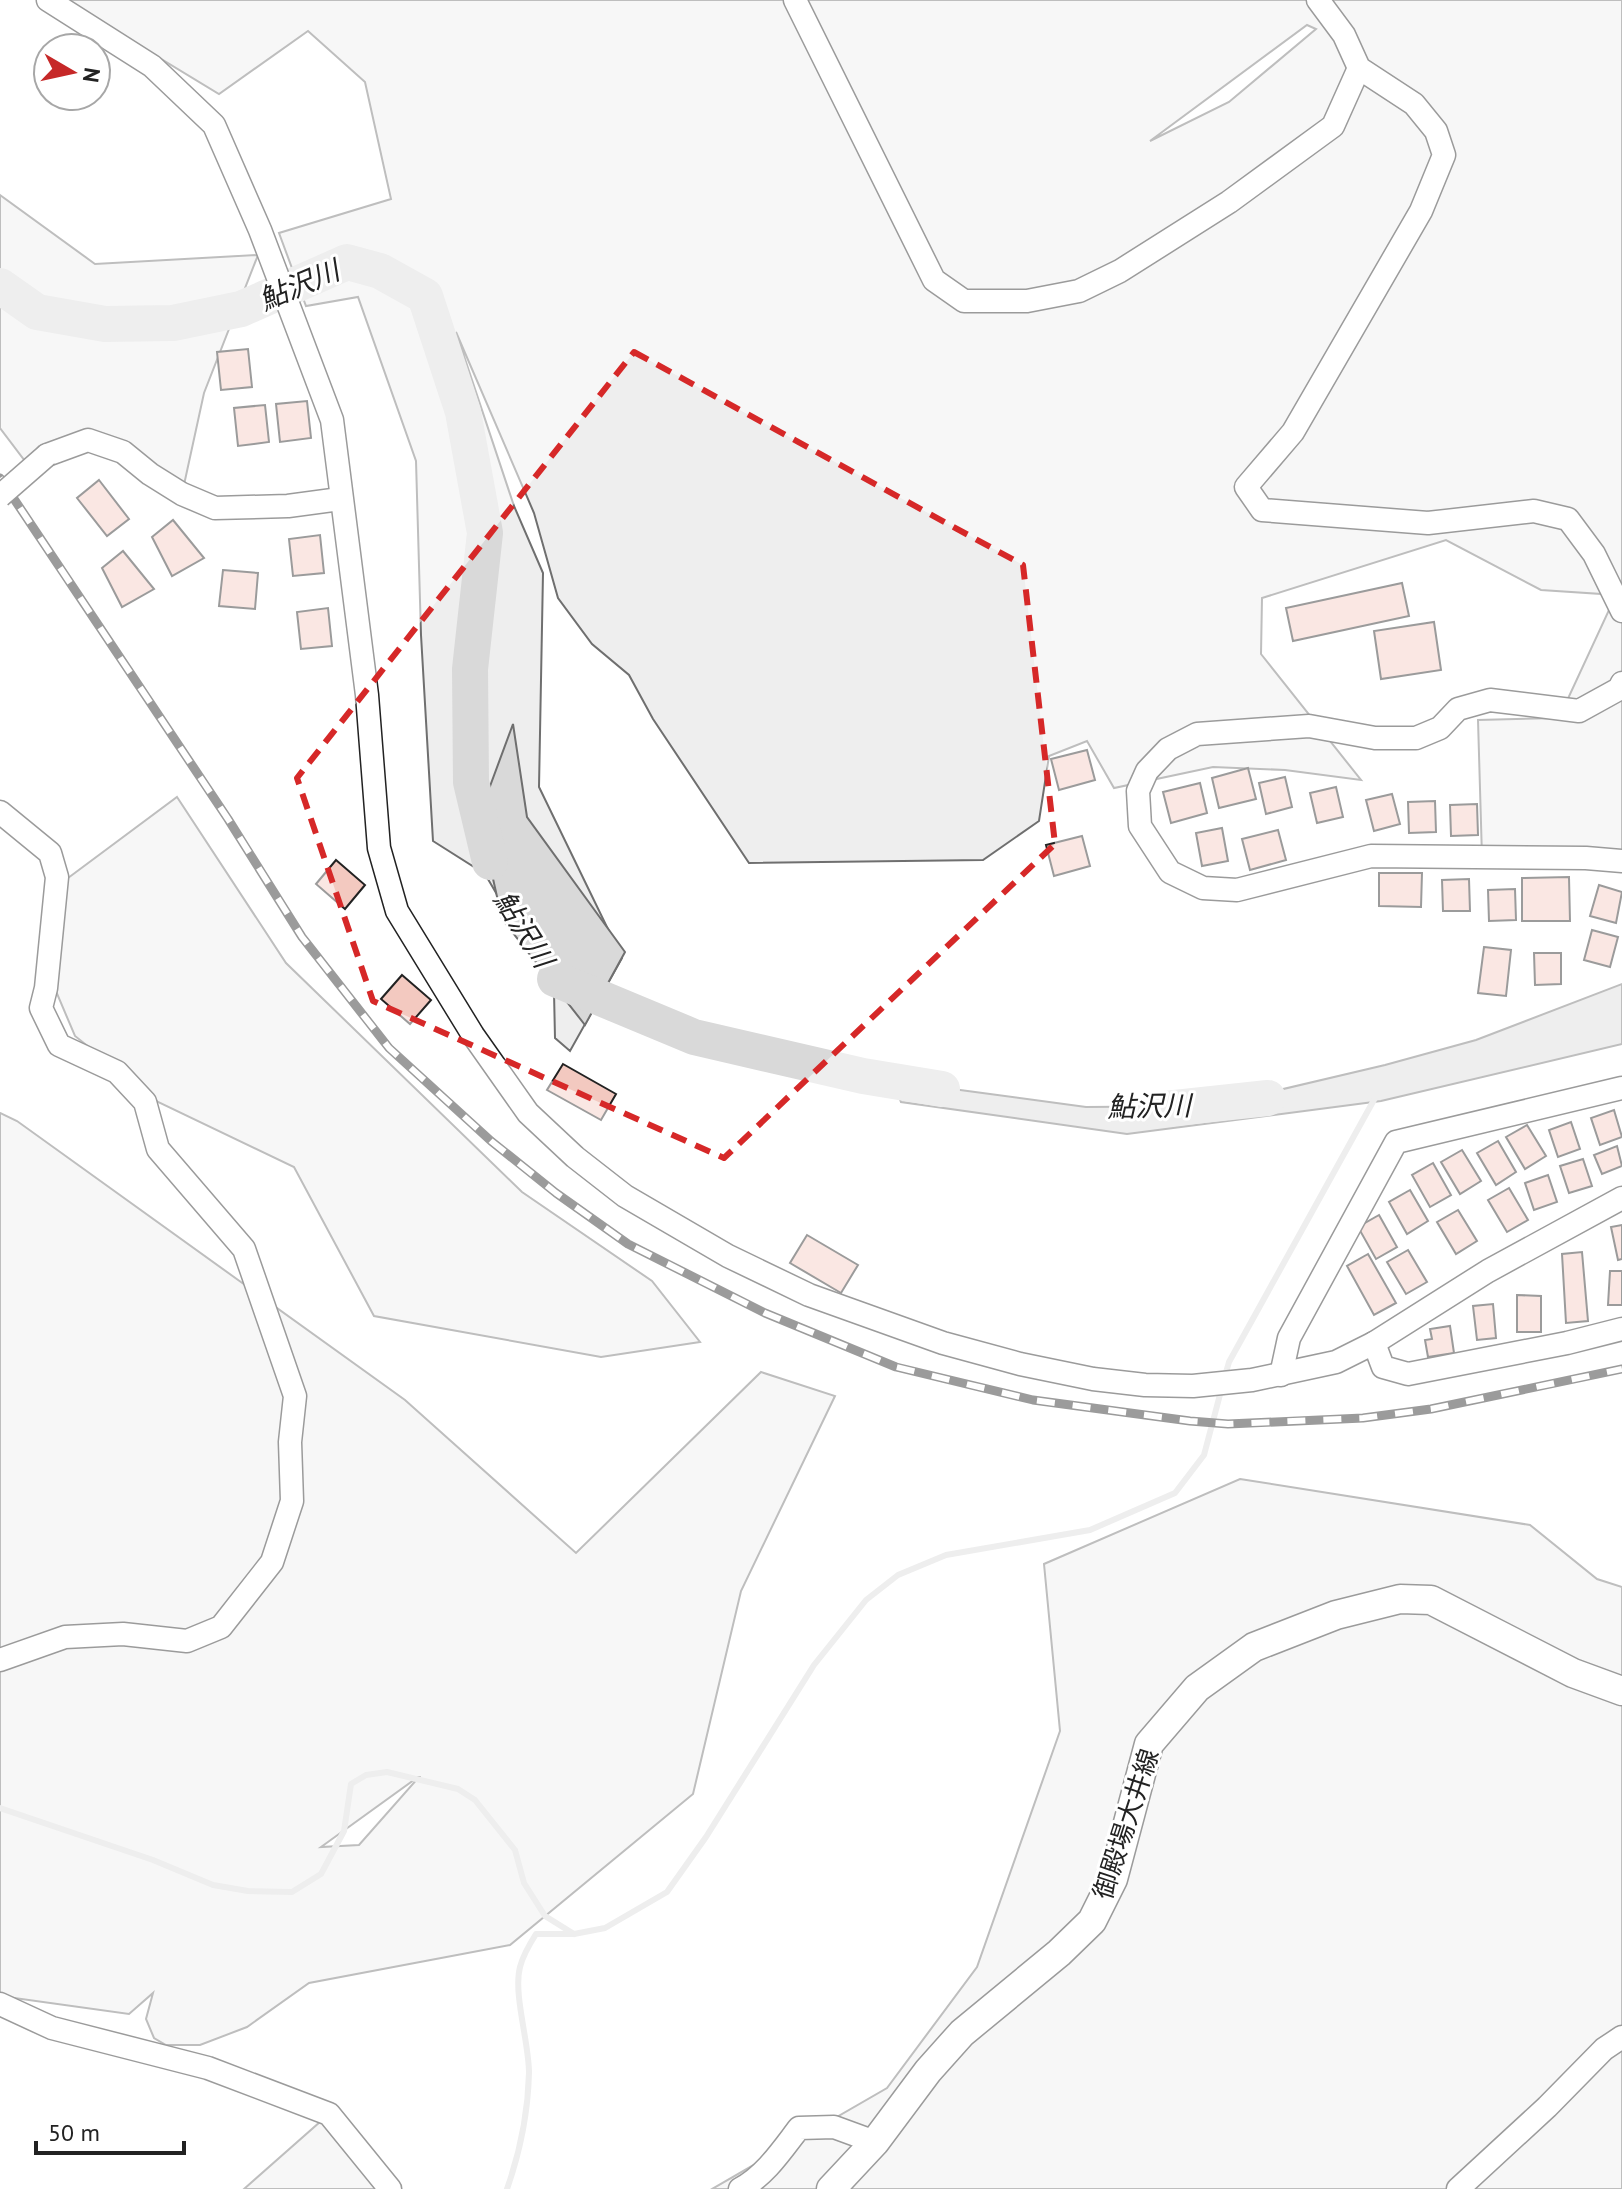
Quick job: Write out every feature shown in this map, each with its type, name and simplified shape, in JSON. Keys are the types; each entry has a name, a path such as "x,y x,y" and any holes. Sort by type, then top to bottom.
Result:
{"main road":[{"name":"御殿場大井線","path":"831,2189 875,2142 928,2071 962,2033 1059,1953 1092,1921 1113,1879 1149,1744 1197,1688 1254,1647 1336,1615 1400,1599 1431,1600 1573,1673 1622,1691"}],"street":[{"path":"48,0 152,66 214,125 260,230 332,420 367,695 379,848 397,911 473,1035 528,1113 575,1157 625,1196 728,1256 809,1295 943,1343 1020,1364 1093,1379 1193,1386 1252,1380 1336,1362 1374,1343 1488,1271 1622,1198"},
{"path":"795,0 934,280 964,301 1027,301 1079,291 1120,271 1229,202 1333,126 1359,68"},
{"path":"1318,0 1344,35 1359,68 1414,104 1436,131 1444,155 1421,211 1293,432 1246,487 1262,510 1428,523 1534,511 1568,519 1594,554 1622,611"},
{"path":"0,496 47,455 88,440 123,452 182,494 215,508 288,506 340,499"},
{"path":"1622,683 1619,689 1579,711 1490,700 1458,709 1440,728 1416,738 1375,738 1309,726 1197,734 1168,749 1147,771 1138,791 1140,826 1170,872 1203,888 1237,890 1371,856 1622,861"},
{"path":"0,812 50,853 57,877 46,988 41,1008 59,1045 117,1072 145,1102 158,1149 244,1249 295,1396 290,1442 292,1501 272,1562 221,1627 187,1641 123,1634 65,1637 0,1660"},
{"path":"1281,1375 1289,1338 1396,1142 1622,1088"},
{"path":"1374,1343 1383,1367 1408,1374 1622,1329"},
{"path":"0,2004 52,2028 208,2068 329,2114 390,2189"},
{"path":"1458,2189 1547,2107 1604,2049 1622,2037"},
{"path":"740,2189 770,2165 799,2128 834,2127 875,2142"}],"highlighted area":[{"path":"634,352 1023,565 1055,844 724,1158 373,1001 297,778"}],"shaded area":[{"path":"64,0 1622,0 1622,851 1482,857 1478,720 1559,718 1616,595 1541,590 1446,540 1262,598 1261,654 1361,780 1285,770 1213,767 1114,788 1087,741 1049,756 1039,821 983,860 749,863 653,719 629,675 592,644 558,598 534,513 456,332 514,506 543,573 539,787 622,958 570,1051 555,1038 554,992 485,874 433,841 421,635 416,461 358,297 306,306 279,233 391,199 365,82 308,31 219,94","holes":["1307,25 1316,29 1229,102 1150,141"]},
{"path":"0,195 95,264 258,255 204,393 182,494 88,440 28,465 0,428"},
{"path":"177,797 286,963 522,1192 652,1281 700,1342 601,1357 374,1316 294,1167 158,1102 75,1036 47,970 64,881"},
{"path":"0,1113 17,1121 405,1400 576,1553 761,1372 835,1396 741,1591 693,1794 510,1945 309,1983 247,2027 200,2045 166,2045 154,2038 146,2019 153,1993 129,2014 0,1996","holes":["419,1777 359,1845 321,1847"]},
{"path":"1240,1479 1530,1525 1597,1579 1622,1587 1622,2189 712,2189 887,2088 977,1967 1060,1731 1044,1564"},
{"path":"329,2114 390,2189 244,2189"}],"water":[{"path":"513,724 527,817 625,952 585,1025 502,919 479,816"},
{"path":"1622,984 1622,1044 1381,1101 1127,1134 901,1102 893,1081 1086,1107 1211,1106 1476,1040"}],"building":[{"path":"248,349 252,387 221,390 217,352"},
{"path":"307,401 311,438 280,442 276,404"},
{"path":"265,405 269,442 238,446 234,408"},
{"path":"99,480 129,519 107,536 77,498"},
{"path":"173,520 204,558 172,576 152,537"},
{"path":"320,535 324,573 293,576 289,539"},
{"path":"123,551 154,589 122,607 102,568"},
{"path":"223,570 258,573 255,609 219,606"},
{"path":"1402,583 1409,616 1293,641 1286,608"},
{"path":"328,608 332,646 301,649 297,612"},
{"path":"1434,622 1441,670 1381,679 1374,631"},
{"path":"1087,750 1095,780 1059,790 1051,759"},
{"path":"1248,768 1256,799 1219,808 1212,778"},
{"path":"1285,777 1292,807 1266,814 1259,783"},
{"path":"1200,783 1207,813 1171,823 1163,792"},
{"path":"1336,787 1343,817 1317,823 1310,793"},
{"path":"1392,794 1400,824 1374,831 1366,800"},
{"path":"1435,801 1436,832 1409,833 1408,802"},
{"path":"1477,804 1478,835 1451,836 1450,805"},
{"path":"1222,828 1228,861 1202,866 1196,833"},
{"path":"1278,830 1286,860 1250,870 1242,839"},
{"path":"1082,836 1090,866 1054,876 1046,845"},
{"path":"336,860 365,885 345,909 316,884"},
{"path":"1379,873 1422,873 1421,907 1379,906"},
{"path":"1569,877 1570,921 1522,921 1522,878"},
{"path":"1469,879 1470,911 1443,911 1442,880"},
{"path":"1599,885 1622,892 1616,923 1590,916"},
{"path":"1515,889 1516,920 1489,921 1488,890"},
{"path":"1592,930 1618,937 1610,967 1584,960"},
{"path":"1484,947 1511,950 1506,996 1478,993"},
{"path":"1534,953 1561,953 1561,984 1535,985"},
{"path":"402,975 431,1000 410,1024 381,999"},
{"path":"563,1064 616,1094 601,1120 547,1090"},
{"path":"1614,1110 1622,1137 1600,1145 1591,1118"},
{"path":"1571,1122 1580,1149 1558,1157 1549,1130"},
{"path":"1527,1125 1546,1156 1525,1169 1506,1137"},
{"path":"1498,1141 1516,1172 1496,1185 1477,1153"},
{"path":"1617,1146 1622,1166 1602,1174 1594,1155"},
{"path":"1462,1150 1481,1181 1460,1194 1441,1162"},
{"path":"1583,1159 1592,1186 1569,1193 1560,1166"},
{"path":"1433,1163 1451,1195 1430,1207 1412,1175"},
{"path":"1548,1175 1557,1202 1534,1210 1525,1183"},
{"path":"1509,1188 1528,1220 1507,1232 1488,1200"},
{"path":"1410,1190 1428,1221 1407,1234 1389,1202"},
{"path":"1458,1210 1477,1241 1456,1254 1437,1222"},
{"path":"1379,1215 1397,1247 1376,1259 1358,1227"},
{"path":"1622,1225 1622,1259 1618,1260 1611,1227"},
{"path":"807,1235 858,1265 841,1293 790,1263"},
{"path":"1408,1250 1427,1282 1406,1294 1387,1262"},
{"path":"1582,1252 1588,1321 1566,1323 1562,1254"},
{"path":"1368,1254 1396,1303 1374,1315 1347,1266"},
{"path":"1610,1271 1622,1271 1622,1305 1608,1305"},
{"path":"1517,1295 1541,1296 1541,1332 1517,1332"},
{"path":"1493,1304 1496,1338 1477,1340 1473,1306"},
{"path":"1450,1326 1454,1353 1428,1357 1425,1340 1432,1339 1430,1329"}],"waterway":[{"name":"鮎沢川","path":"0,286 37,312 105,324 173,323 241,309 347,262 380,271 425,296 463,412 485,533 470,669 471,782 490,862"},
{"name":"鮎沢川","path":"555,979 694,1037 863,1076 942,1089"},
{"name":"鮎沢川","path":"1156,1110 1268,1098"},
{"path":"1225,1376 1229,1362 1375,1098"},
{"path":"507,2189 522,2132 529,2073 518,1978 523,1958 536,1934 574,1934 605,1928 667,1892 706,1837 814,1665 866,1600 898,1575 946,1555 1090,1530 1175,1493 1204,1455 1222,1387"},
{"path":"0,1808 153,1860 213,1885 248,1891 292,1892 321,1874 344,1831 351,1784 366,1775 387,1772 458,1789 475,1800 515,1850 524,1883 545,1916 574,1934"}],"railway":[{"path":"0,478 228,819 302,937 389,1048 491,1141 556,1193 628,1244 765,1313 896,1367 1033,1400 1190,1421 1228,1424 1363,1418 1431,1409 1622,1369"}]}
